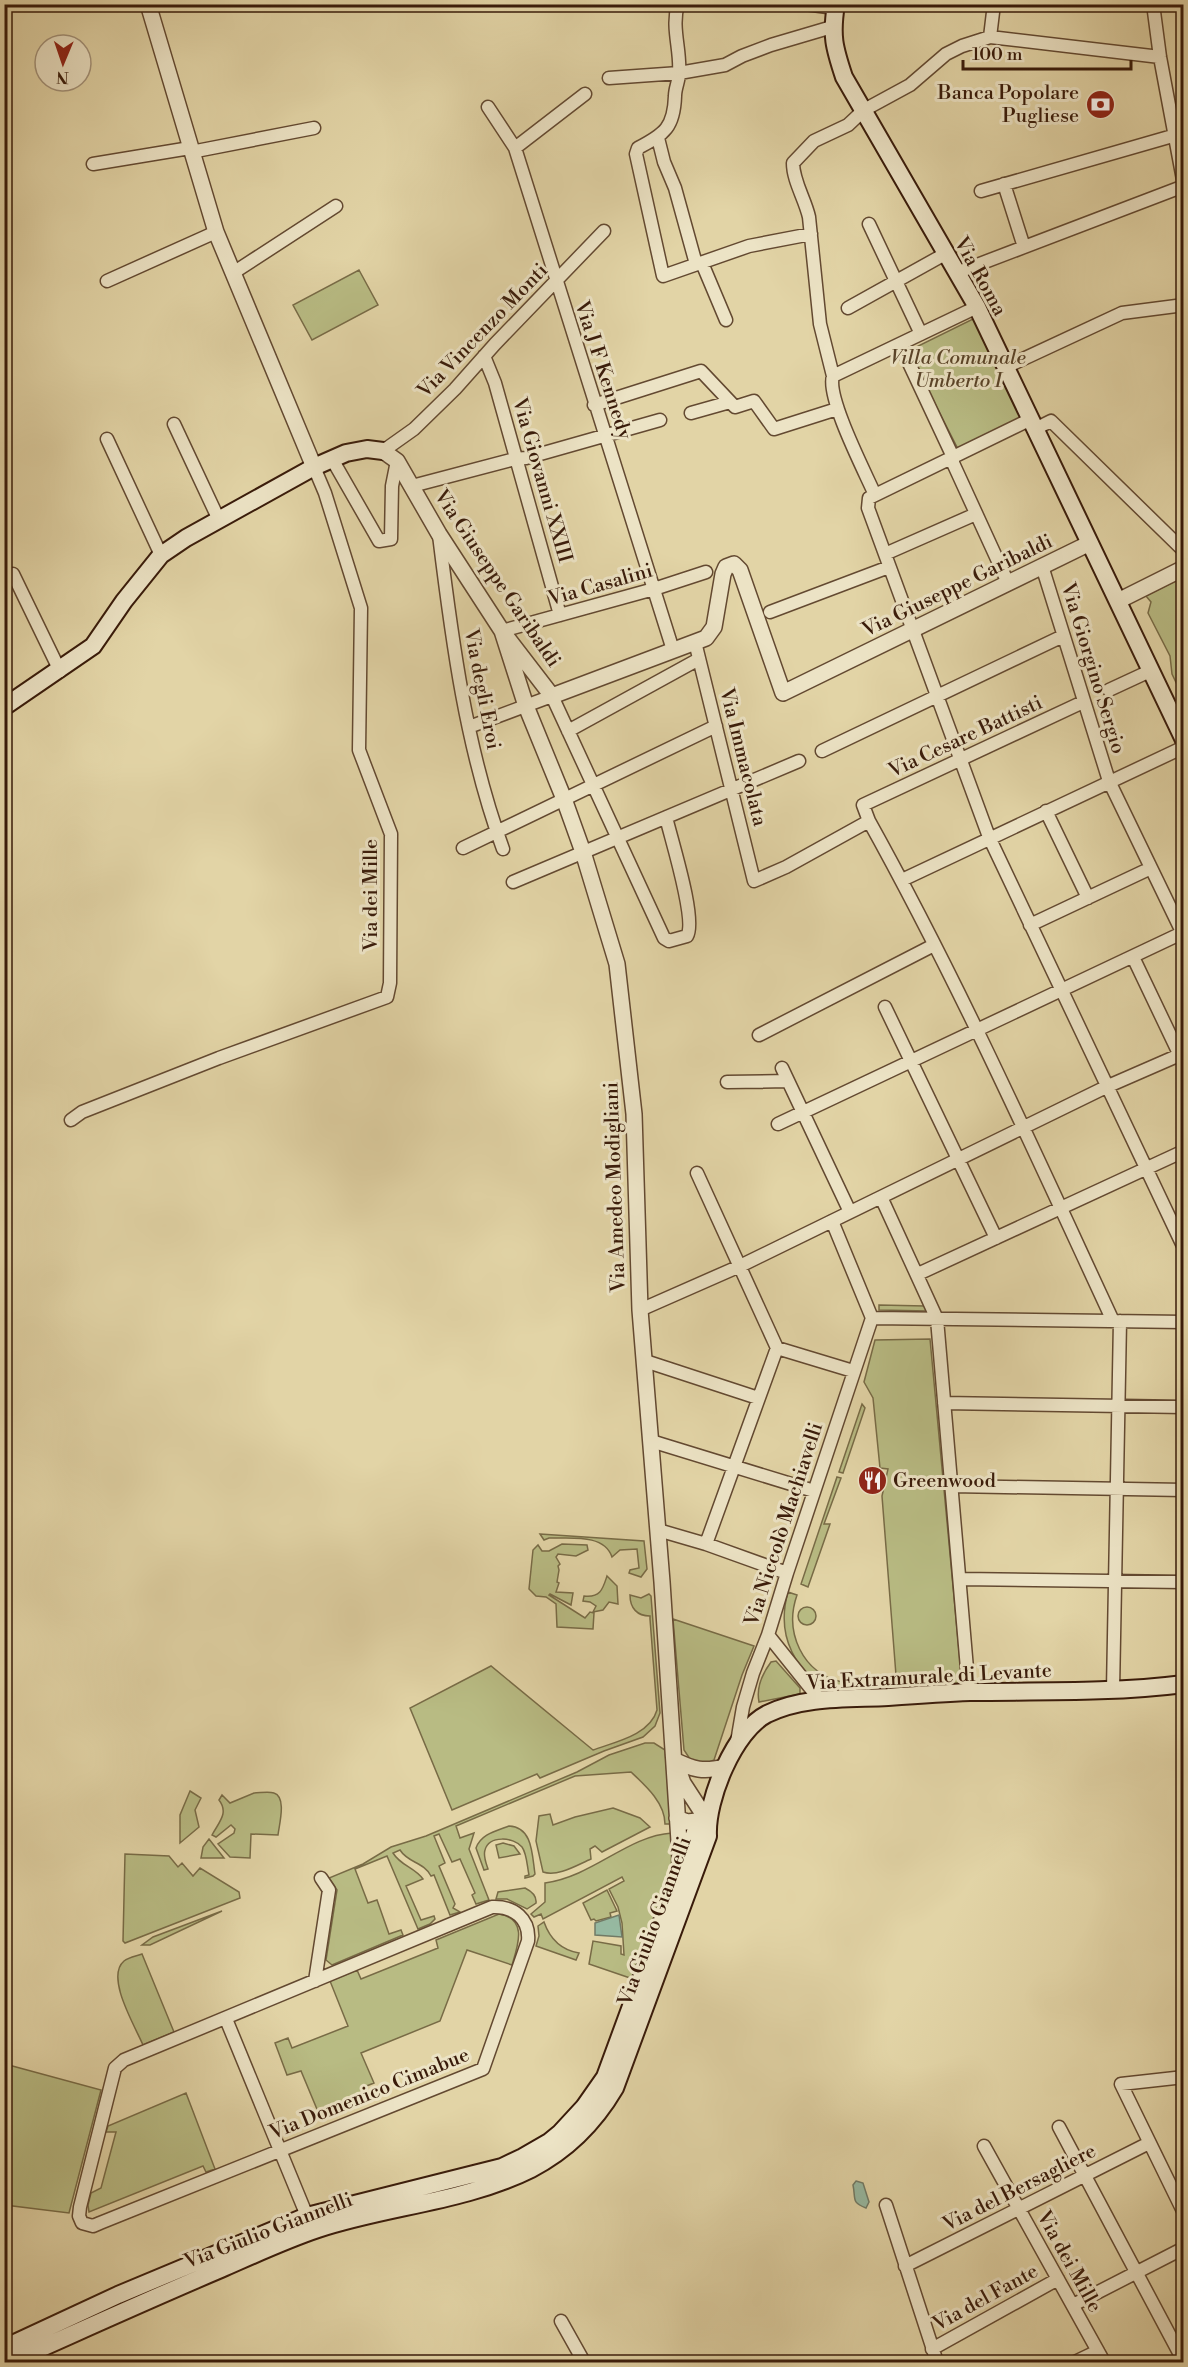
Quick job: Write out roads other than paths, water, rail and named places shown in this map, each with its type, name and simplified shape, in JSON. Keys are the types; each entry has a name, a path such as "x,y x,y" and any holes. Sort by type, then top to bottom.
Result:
{"main road":[{"name":"Via Roma","path":"836,6 832,27 833,44 844,77 977,307 1184,740"},
{"path":"4,707 60,671 93,646 124,601 161,555 314,466 346,453 366,450 383,451"},
{"name":"Via Extramurale di Levante","path":"707,1820 725,1767 736,1745 751,1725 786,1706 820,1700 969,1692 1113,1690 1184,1684"},
{"name":"Via Giulio Giannelli","path":"4,2348 120,2312 309,2224 502,2167 538,2149 560,2133 584,2107 605,2077 695,1832 707,1820"},
{"name":"Via Giulio Giannelli","path":"309,2224 454,2195 498,2182 550,2158 585,2128 607,2102 615,2088 708,1836 707,1820"},
{"name":"Via Giulio Giannelli","path":"10,2362 58,2332"}],"street":[{"path":"148,4 216,232 314,466"},
{"path":"678,4 674,25 680,73 675,94 674,118 658,138 638,148 636,154 663,276 749,246 811,234"},
{"path":"805,4 836,6"},
{"path":"990,37 993,4"},
{"path":"956,273 1184,185 1160,57 1153,4"},
{"path":"609,78 680,73 725,65 771,45 832,27"},
{"path":"875,495 837,409 831,381 833,376 820,324 811,234 805,200 793,172 793,163 814,141 848,124 864,111 910,85 946,54 990,37 1160,57"},
{"path":"515,148 585,94"},
{"name":"Via J F Kennedy","path":"488,107 515,148 555,282 673,650"},
{"path":"93,164 314,128"},
{"path":"981,191 1176,135"},
{"path":"658,138 699,263 726,320"},
{"path":"1004,184 1024,247"},
{"path":"233,273 336,206"},
{"path":"868,224 921,334"},
{"name":"Via Vincenzo Monti","path":"383,451 414,429 604,231"},
{"path":"107,281 216,232"},
{"path":"848,308 945,254"},
{"path":"1006,367 1122,313 1184,305"},
{"path":"833,376 977,307"},
{"path":"900,344 1008,583"},
{"name":"Via Giovanni XXIII","path":"484,356 495,383 560,615"},
{"path":"594,405 701,371 735,406 754,401 774,429 837,409"},
{"path":"691,413 730,402"},
{"path":"412,486 526,458 660,420"},
{"path":"1184,551 1051,421 1033,424 953,457 869,498 868,508 989,837 1145,1169 1180,1233 1184,1248"},
{"path":"174,424 219,520"},
{"path":"107,439 161,555"},
{"name":"Via Giuseppe Garibaldi","path":"383,451 397,461 439,534 502,631 552,696 706,638 714,627 723,574 726,567 734,564 740,570 783,693 1090,543"},
{"path":"332,459 380,541 392,539 392,486 397,461"},
{"name":"Via dei Mille","path":"71,1120 82,1112 219,1058 387,997 390,982 391,834 359,750 361,608 325,493 314,466"},
{"path":"885,554 976,514"},
{"name":"Via degli Eroi","path":"439,534 448,612 469,727 487,802 503,849"},
{"name":"Via Giorgino Sergio","path":"1042,566 1109,781 1183,934"},
{"path":"770,612 889,567"},
{"path":"1118,601 1184,568"},
{"name":"Via Casalini","path":"502,631 654,589 706,572"},
{"path":"13,574 60,671"},
{"name":"Via Amedeo Modigliani","path":"502,631 526,706 583,852 617,964 634,1114 640,1310 658,1530 681,1873"},
{"path":"822,751 1063,636"},
{"name":"Via Immacolata","path":"695,642 754,881 786,867 869,821"},
{"path":"568,731 699,659"},
{"path":"1109,690 1150,671"},
{"path":"469,727 552,696 664,938 669,941 687,936 691,930 688,904 666,817"},
{"name":"Via Cesare Battisti","path":"869,821 863,805 1083,702"},
{"path":"463,848 716,726"},
{"path":"902,880 1184,747"},
{"path":"513,882 799,761"},
{"path":"1046,811 1088,898"},
{"path":"869,821 902,880 976,1029 1117,1321 1118,1406 1113,1690"},
{"path":"1030,925 1151,868"},
{"path":"778,1124 911,1063 976,1029 1183,934"},
{"path":"759,1035 934,945"},
{"path":"640,1310 740,1266 1106,1088 1182,1057 1133,957"},
{"path":"885,1007 996,1238"},
{"path":"782,1068 850,1212"},
{"path":"727,1082 788,1080"},
{"path":"918,1274 1184,1151"},
{"path":"697,1173 777,1348 706,1544"},
{"path":"881,1197 937,1319 969,1692"},
{"path":"832,1221 872,1318 1184,1322"},
{"name":"Via Niccolò Machiavelli","path":"736,1745 743,1707 753,1672 768,1635 872,1318"},
{"path":"777,1348 853,1371"},
{"path":"645,1360 758,1398"},
{"path":"944,1403 1184,1407"},
{"path":"651,1441 814,1491"},
{"path":"952,1486 1184,1490"},
{"path":"658,1530 706,1544 787,1573"},
{"path":"961,1579 1184,1582"},
{"path":"768,1635 820,1700"},
{"path":"674,1760 688,1767 706,1771 725,1767"},
{"name":"Via Amedeo Modigliani","path":"674,1760 683,1783 707,1820"},
{"path":"677,1818 687,1822 707,1820"},
{"path":"315,1980 329,1890 321,1878"},
{"name":"Via Domenico Cimabue","path":"492,1907 504,1907 518,1913 528,1928 528,1941 524,1956 483,2069 93,2226 82,2223 79,2216 116,2068 124,2060 226,2019 492,1907"},
{"path":"226,2019 309,2224"},
{"path":"1184,2077 1121,2084 1184,2213"},
{"path":"1059,2127 1182,2357"},
{"name":"Via del Bersagliere","path":"905,2266 1149,2143"},
{"name":"Via dei Mille","path":"984,2146 1104,2362"},
{"path":"886,2205 937,2362"},
{"path":"1073,2306 1184,2248"},
{"name":"Via del Fante","path":"932,2349 1058,2278"},
{"path":"561,2320 584,2362"},
{"path":"1075,2362 1098,2351"}],"place":[{"name":"Banca Popolare Pugliese","path":"1100,104"},
{"name":"Greenwood","path":"872,1480"}],"park label":[{"name":"Villa Comunale Umberto I","path":"958,368"}]}
